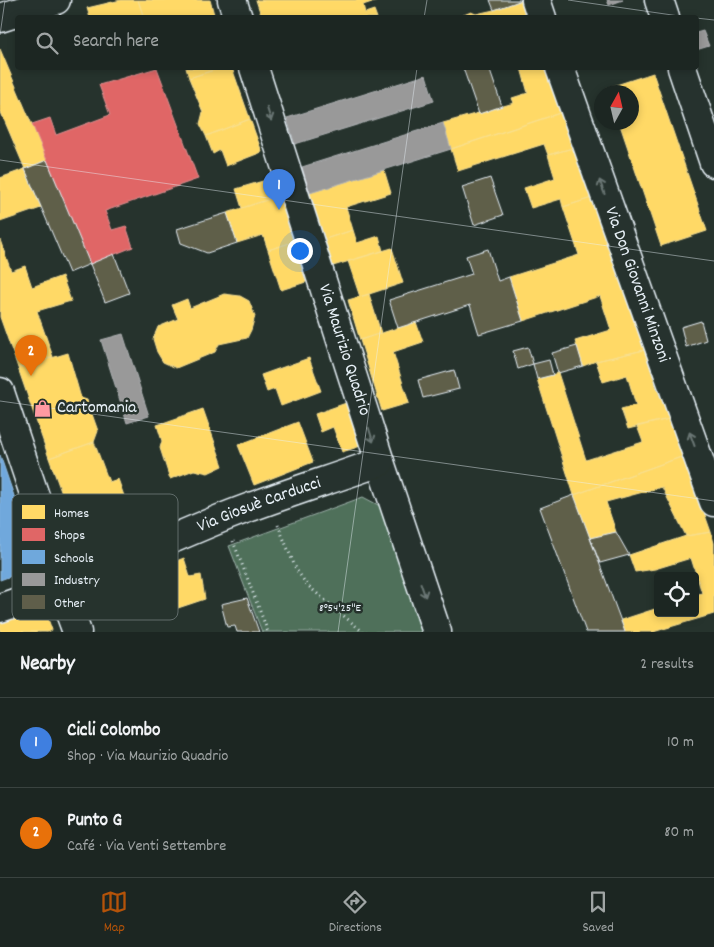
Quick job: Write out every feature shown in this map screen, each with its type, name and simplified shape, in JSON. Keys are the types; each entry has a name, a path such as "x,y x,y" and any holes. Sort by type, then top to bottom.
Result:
{"street":[{"path":"0,18 56,0"},
{"path":"232,0 237,15"},
{"path":"536,0 541,15"},
{"path":"659,0 664,15"},
{"name":"Via Maurizio Quadrio","path":"255,70 380,462 437,632"},
{"name":"Via Don Giovanni Minzoni","path":"561,70 714,502"},
{"path":"683,70 714,163"},
{"path":"0,392 34,494"},
{"name":"Via Giosuè Carducci","path":"178,536 268,500 380,462"},
{"name":"Via Giosuè Carducci","path":"0,608 12,604"},
{"path":"73,620 77,632"}],"path":[{"path":"268,500 296,569 307,585 362,632"},
{"path":"224,517 268,632"}],"green space":[{"path":"363,497 380,506 426,632 262,632 229,546"}],"building: Homes":[{"path":"121,0 138,0 143,15 89,15 87,8"},
{"path":"138,0 210,0 214,15 143,15"},
{"path":"256,0 378,0 363,5 365,13 374,10 376,15 261,15"},
{"path":"526,0 532,15 464,15 471,12 476,14"},
{"path":"0,49 47,160 25,169 0,110"},
{"path":"187,70 214,70 189,78"},
{"path":"214,70 233,70 250,119 206,136 200,124 203,112 189,78"},
{"path":"522,70 551,70 563,112 451,149 443,123 514,103 512,98 528,93"},
{"path":"653,73 707,231 661,246 622,130 639,130 639,85 616,85"},
{"path":"563,112 576,147 548,155 544,144 458,171 451,149"},
{"path":"250,119 262,152 226,166 220,150 213,154 206,136"},
{"path":"576,147 595,197 563,207 561,199 531,208 524,188 555,178 548,155"},
{"path":"25,169 41,208 0,222 0,178"},
{"path":"384,170 391,193 346,207 353,230 325,239 310,193"},
{"path":"273,178 279,196 242,208 236,189"},
{"path":"279,196 293,242 268,250 263,235 237,243 227,213"},
{"path":"595,197 644,350 596,361 583,366 575,341 611,330 600,296 523,321 509,277 579,255 563,207"},
{"path":"353,230 357,243 379,236 383,251 333,266 325,239"},
{"path":"0,240 11,271 25,266 32,287 62,276 71,301 37,311 53,357 18,368 0,317"},
{"path":"293,242 306,282 281,290 268,250"},
{"path":"392,248 403,283 360,297 348,261"},
{"path":"224,294 240,296 249,301 255,316 247,338 219,344 215,352 176,368 163,362 157,352 153,339 158,327 178,319 172,305 187,299 190,308"},
{"path":"369,294 381,333 360,340 348,300"},
{"path":"416,322 423,342 393,352 409,403 382,411 360,340"},
{"path":"644,350 669,419 628,429 621,409 636,405 627,375 603,382 596,361"},
{"path":"68,353 81,398 87,400 98,431 94,442 49,458 18,368"},
{"path":"309,358 321,391 281,406 275,389 267,392 261,375"},
{"path":"558,373 586,460 643,442 637,426 669,419 684,456 574,495 537,379"},
{"path":"349,402 364,445 342,452 333,427 321,432 315,414"},
{"path":"203,409 223,466 208,473 194,470 170,479 160,448 162,441 157,425"},
{"path":"298,422 313,462 254,485 238,445"},
{"path":"94,442 109,482 118,479 123,494 62,494 49,458"},
{"path":"684,456 711,532 686,536 662,487 606,502 616,532 590,538 574,495"},
{"path":"711,532 714,543 714,614 653,632 625,632 621,620 654,609 654,617 699,617 699,594 702,593 699,583 699,572 695,572 691,558 655,569 635,572 629,555 686,536"},
{"path":"184,558 190,577 201,575 205,599 178,608 178,560"},
{"path":"12,620 48,620 52,630 48,632 0,632 0,624"}],"building: Shops":[{"path":"150,70 158,70 198,179 105,211 112,230 126,226 133,247 90,264 32,124 50,118 56,135 110,115 99,85"}],"building: Schools":[{"path":"0,455 13,494 12,576 0,580"}],"building: Industry":[{"path":"607,0 623,0 609,5"},
{"path":"703,31 709,46 699,49 699,32"},
{"path":"426,75 434,101 295,144 287,118"},
{"path":"443,123 451,149 310,193 302,167"},
{"path":"123,334 149,416 127,423 101,340"}],"building: Other":[{"path":"490,0 522,0 494,10"},
{"path":"464,70 490,70 502,106 479,114"},
{"path":"47,160 90,264 69,273 25,169"},
{"path":"490,178 503,215 474,225 462,187"},
{"path":"227,213 237,243 207,253 181,243 177,229"},
{"path":"488,249 498,281 509,277 523,321 479,334 470,305 398,328 389,300 472,274 466,256"},
{"path":"114,254 129,293 105,302 90,264"},
{"path":"701,321 706,340 686,347 681,327"},
{"path":"577,346 583,366 558,373 552,353"},
{"path":"528,347 533,364 518,369 513,351"},
{"path":"549,360 553,375 537,379 533,364"},
{"path":"454,370 459,389 423,398 418,380"},
{"path":"574,495 625,632 586,632 540,508"},
{"path":"616,532 629,555 600,563 590,538"},
{"path":"247,598 259,632 237,632 235,626 227,627 221,604"}],"place":[{"name":"Cicli Colombo","path":"279,210"},
{"name":"Punto G","path":"31,376"},
{"name":"Cartomania","path":"43,408"}]}
